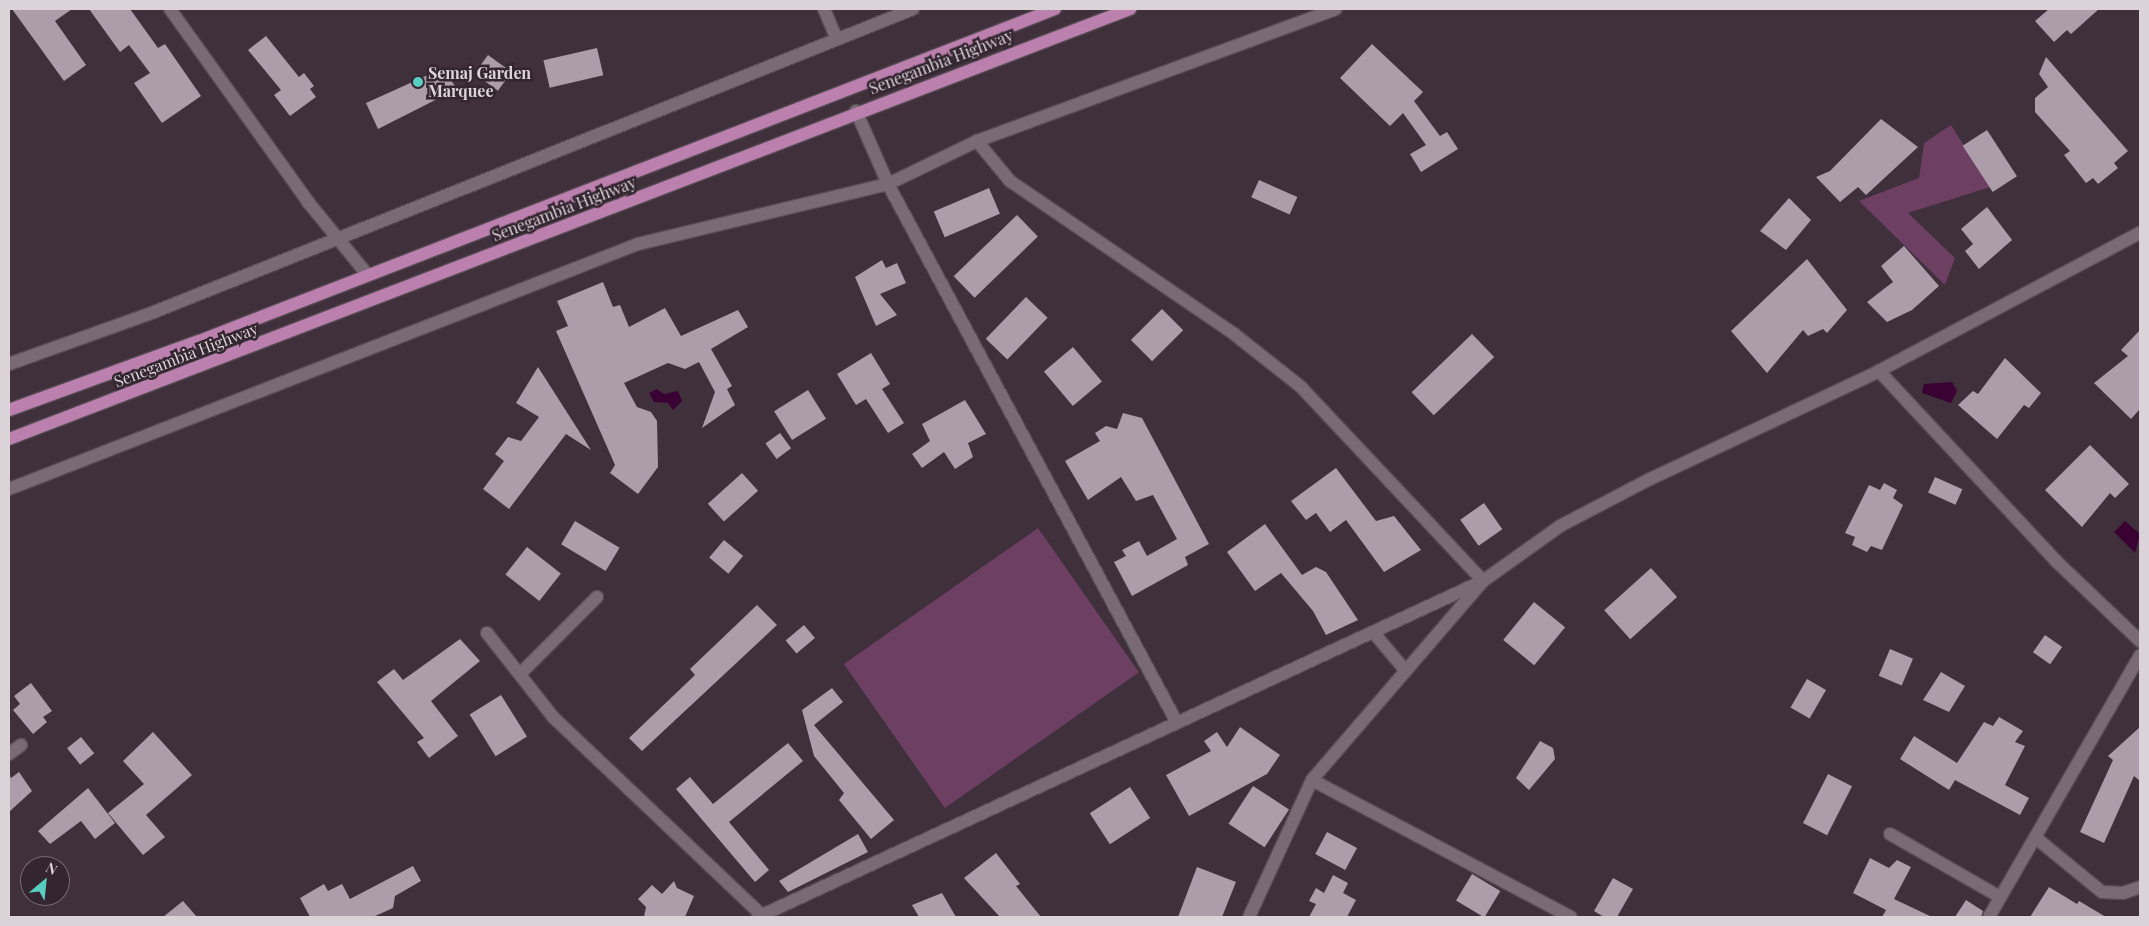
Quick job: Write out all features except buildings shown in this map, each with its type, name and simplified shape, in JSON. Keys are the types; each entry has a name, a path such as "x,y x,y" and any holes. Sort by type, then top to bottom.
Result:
{"main road":[{"name":"Senegambia Highway","path":"9,410 1055,9"},
{"name":"Senegambia Highway","path":"9,439 208,366 856,111 1130,9"}],"street":[{"path":"170,9 337,237 367,274"},
{"path":"824,9 837,39"},
{"path":"9,364 154,312 337,237 913,9"},
{"path":"9,489 638,244 888,184 976,141 1336,9"},
{"path":"856,111 888,184 1176,721"},
{"path":"976,141 1010,181 1234,334 1301,387 1483,581"},
{"path":"487,633 553,717 760,916 974,821 1176,721 1483,581 1577,518 1879,371 2140,233"},
{"path":"1879,371 2056,561 2140,641"},
{"path":"1249,917 1312,780 1483,581"},
{"path":"520,674 597,597"},
{"path":"1372,632 1405,670"},
{"path":"1989,917 2140,655"},
{"path":"9,754 22,745"},
{"path":"1312,780 1571,917"},
{"path":"1890,834 2000,897"},
{"path":"2036,838 2102,892 2123,893 2140,887"}],"shaded area":[{"path":"1951,125 1990,187 1908,213 1955,258 1945,285 1859,201 1919,178 1924,143"},
{"path":"1952,382 1957,391 1951,403 1922,393 1924,384"},
{"path":"657,389 664,394 678,391 682,401 673,410 668,403 654,402 649,393"},
{"path":"2125,521 2140,534 2135,553 2114,532"},
{"path":"1038,528 1139,672 945,808 844,664"}],"place":[{"name":"Semaj Garden Marquee","path":"418,82"}]}
